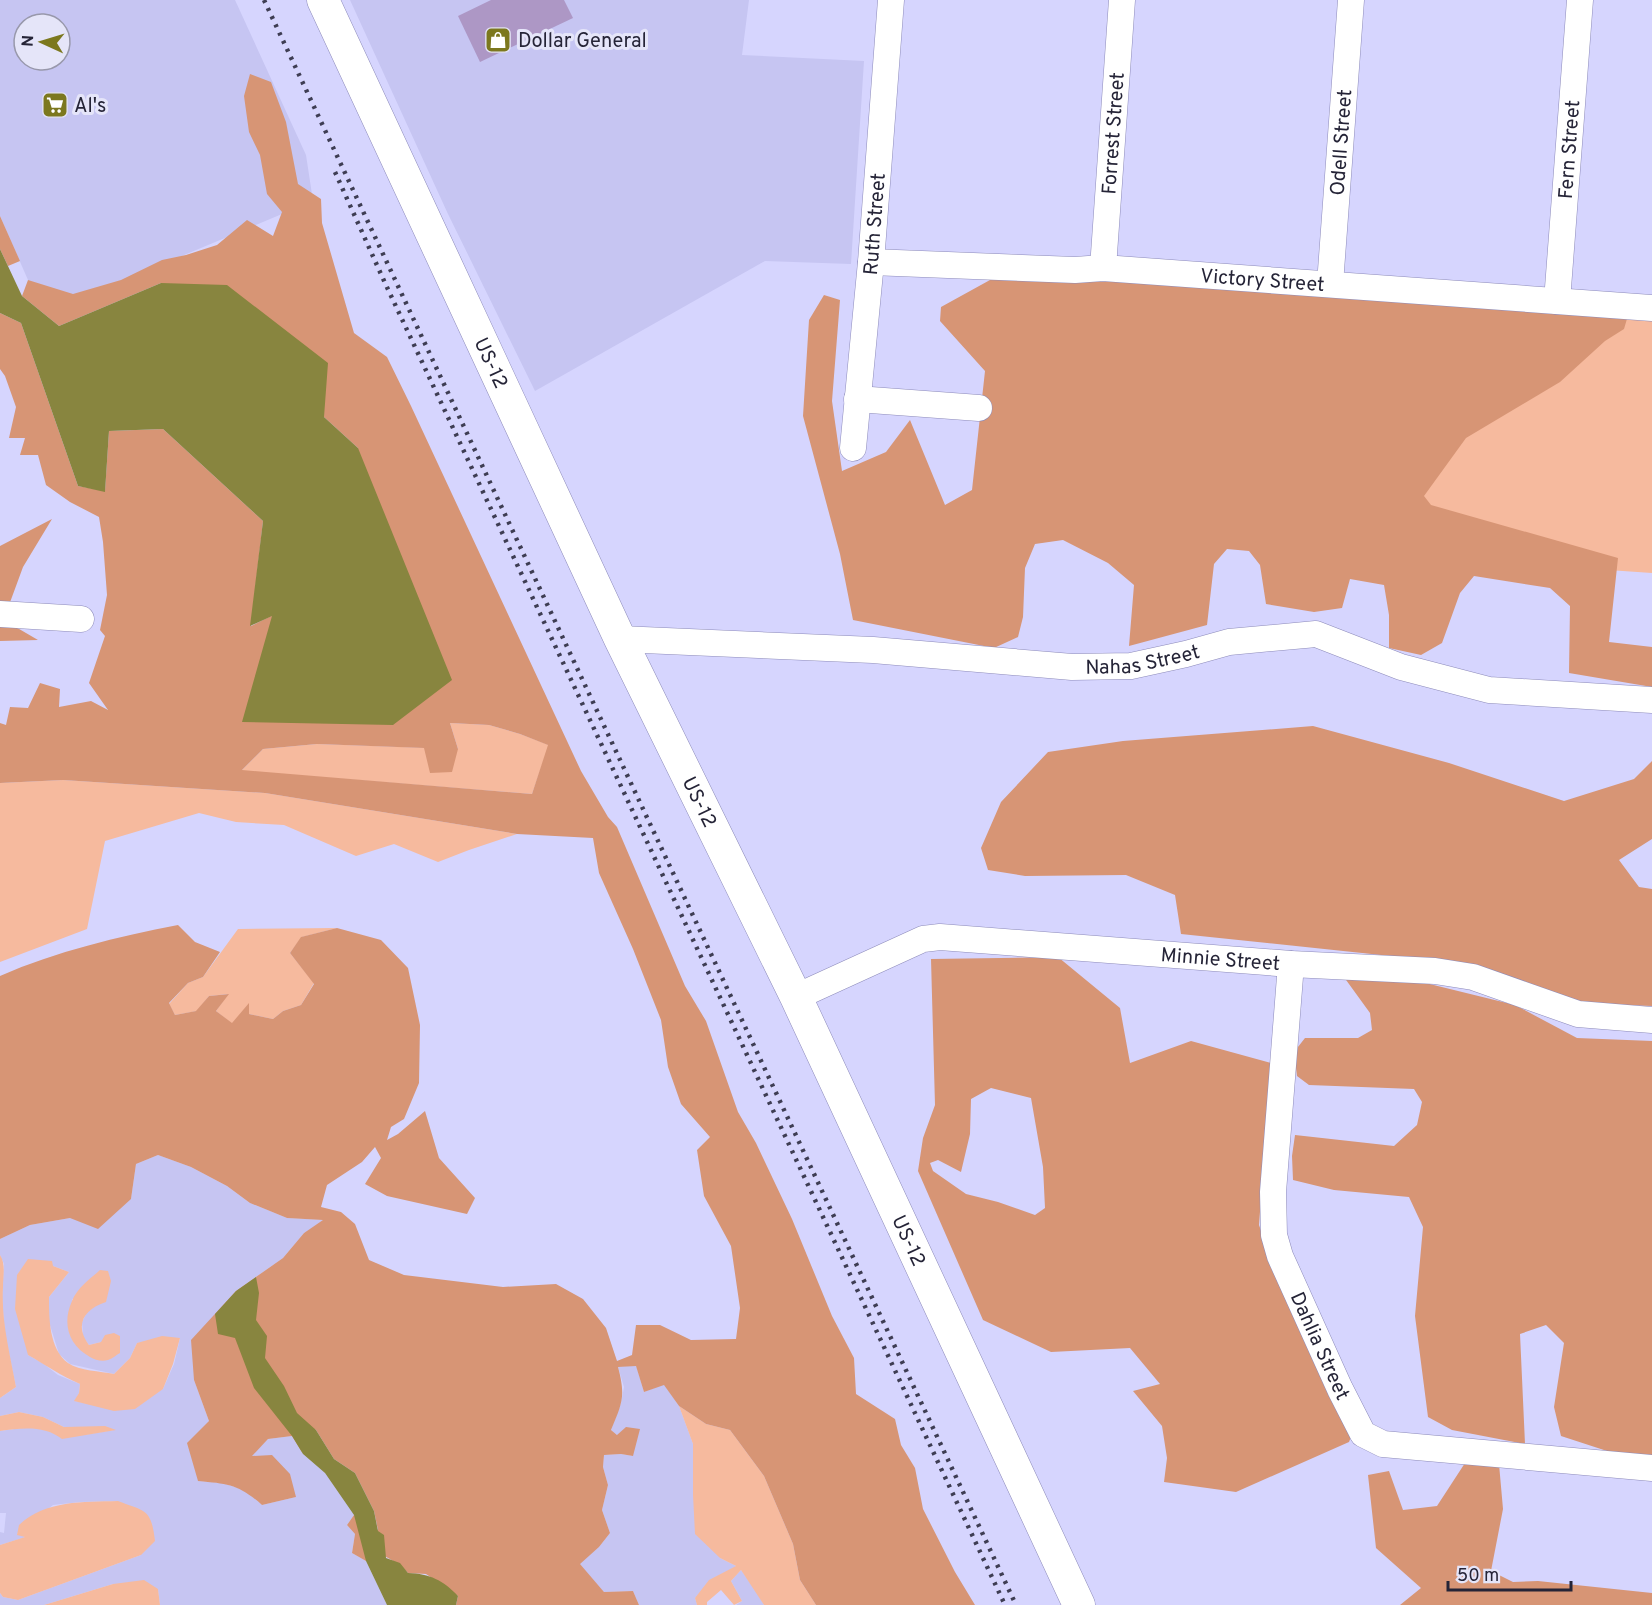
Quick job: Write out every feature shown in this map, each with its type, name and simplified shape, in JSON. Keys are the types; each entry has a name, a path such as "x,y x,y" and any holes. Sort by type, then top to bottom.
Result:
{"main road":[{"name":"US-12","path":"323,0 620,639 796,997 1079,1605"}],"street":[{"name":"Ruth Street","path":"853,448 871,262 891,0"},
{"name":"Forrest Street","path":"1104,268 1122,0"},
{"name":"Odell Street","path":"1330,284 1351,0"},
{"name":"Fern Street","path":"1557,301 1580,0"},
{"name":"Victory Street","path":"871,262 1075,270 1104,268 1652,308"},
{"path":"857,399 979,408"},
{"path":"0,614 81,619"},
{"name":"Nahas Street","path":"620,639 873,650 1072,667 1131,666 1229,642 1316,634 1401,667 1489,690 1652,700"},
{"name":"Minnie Street","path":"796,997 923,939 940,937 1291,964 1435,971 1473,977 1578,1014 1652,1020"},
{"name":"Dahlia Street","path":"1291,964 1273,1192 1275,1235 1280,1256 1289,1277 1363,1434 1383,1444 1652,1468"}],"shaded area":[{"path":"0,0 235,0 306,155 313,201 53,310 28,280 0,216"},
{"path":"350,0 749,0 742,55 864,61 851,264 765,261 535,391 448,214"},
{"path":"250,74 271,82 286,122 298,184 321,199 322,223 354,333 387,357 581,771 608,817 617,827 685,986 706,1021 738,1112 756,1143 792,1219 832,1316 854,1358 856,1394 895,1419 901,1445 915,1468 923,1509 955,1572 975,1605 816,1605 800,1580 793,1544 764,1476 730,1430 706,1424 679,1406 664,1385 644,1392 636,1366 618,1367 622,1400 611,1430 617,1435 626,1427 640,1429 633,1456 604,1455 603,1467 608,1485 602,1510 610,1533 599,1547 580,1564 604,1592 633,1591 639,1605 456,1605 458,1596 426,1574 408,1573 397,1563 376,1551 366,1561 352,1553 355,1534 347,1525 354,1515 378,1530 374,1511 355,1473 334,1459 316,1430 285,1415 303,1454 292,1436 268,1439 252,1456 272,1455 290,1474 296,1497 262,1505 233,1486 198,1481 187,1443 209,1421 194,1380 191,1340 236,1291 283,1258 304,1233 323,1220 287,1218 250,1203 227,1186 191,1167 158,1155 136,1164 131,1199 98,1229 70,1218 30,1225 0,1239 0,976 43,959 88,946 178,925 195,942 220,952 203,977 188,983 169,1003 175,1015 196,1011 209,996 229,994 216,1011 232,1023 249,1003 249,1014 273,1019 283,1011 301,1005 314,984 290,953 301,937 337,928 381,940 408,968 420,1025 419,1083 404,1119 391,1127 387,1140 398,1134 425,1111 439,1158 475,1198 467,1214 387,1196 365,1184 381,1158 375,1147 362,1162 327,1185 321,1207 341,1212 355,1224 369,1260 404,1275 503,1287 556,1284 583,1299 606,1328 617,1361 632,1355 636,1325 660,1325 691,1340 736,1339 740,1308 731,1246 704,1196 697,1150 710,1137 681,1104 668,1067 661,1020 599,873 593,838 517,834 265,793 63,780 0,783 0,723 6,725 10,707 28,708 40,683 60,689 59,707 91,701 108,710 89,683 105,636 100,630 107,595 99,517 70,502 46,485 38,455 20,455 25,438 9,438 16,407 5,376 0,369 0,313 21,323 78,486 105,491 109,431 163,429 263,521 251,626 273,615 358,448 324,417 161,283 59,326 22,296 28,280 73,294 121,280 162,260 217,245 247,220 273,236 282,212 267,194 260,155 249,132 244,96","holes":["450,723 489,725 548,745 532,794 242,770 263,749 317,744 424,748 430,773 452,772 458,749"]},
{"path":"0,216 20,261 8,266 0,249"},
{"path":"0,249 22,296 59,326 161,283 227,285 328,363 324,417 358,448 452,680 393,725 242,722 272,616 250,626 263,521 163,429 109,431 105,492 78,486 21,323 0,313"},
{"path":"1122,278 1629,312 1624,329 1605,341 1560,382 1466,438 1424,496 1431,505 1618,558 1609,642 1652,647 1652,687 1569,673 1570,606 1550,588 1474,576 1460,593 1442,643 1421,655 1389,648 1389,615 1384,585 1350,579 1342,608 1314,612 1266,604 1260,565 1249,551 1227,549 1214,564 1207,625 1129,646 1134,585 1108,563 1063,540 1035,544 1025,568 1023,617 1018,637 994,648 853,620 840,554 803,416 809,320 824,295 840,300 832,401 842,471 886,452 910,420 945,505 972,490 985,371 940,321 941,307 990,280"},
{"path":"1425,300 1652,317 1652,573 1404,556"},
{"path":"52,519 23,567 5,616 14,626 38,640 0,641 0,546"},
{"path":"450,723 489,725 549,745 532,794 241,771 263,749 317,744 458,749"},
{"path":"1313,726 1449,763 1564,801 1634,779 1652,761 1652,839 1619,860 1639,887 1652,889 1652,1006 1565,1003 1466,964 1181,934 1175,895 1126,875 1025,876 988,870 981,848 1001,802 1048,752 1123,741"},
{"path":"63,780 265,793 517,834 438,862 394,844 356,856 284,825 236,822 199,813 105,841 87,929 0,962 0,783"},
{"path":"337,928 302,937 290,953 314,983 301,1005 283,1011 273,1019 249,1014 249,1004 232,1024 216,1011 228,994 209,996 197,1011 175,1015 169,1004 188,983 203,977 238,929"},
{"path":"1058,957 1120,1008 1130,1063 1191,1041 1271,1063 1259,1225 1284,1296 1354,1429 1349,1442 1236,1492 1164,1482 1167,1458 1162,1426 1133,1391 1160,1384 1130,1348 1051,1352 983,1320 918,1171 923,1138 935,1105 931,959","holes":["991,1088 1031,1098 1043,1167 1045,1208 1035,1215 966,1194 933,1171 930,1163 938,1160 961,1172 970,1134 971,1099"]},
{"path":"1341,973 1397,976 1515,1005 1577,1038 1652,1041 1652,1458 1607,1451 1561,1436 1554,1407 1564,1343 1546,1325 1520,1334 1525,1444 1452,1430 1428,1417 1415,1316 1423,1227 1409,1197 1334,1190 1293,1180 1292,1156 1295,1135 1394,1146 1417,1125 1422,1102 1414,1089 1309,1085 1297,1076 1294,1052 1305,1038 1358,1038 1372,1030 1370,1013"},
{"path":"158,1155 191,1167 227,1186 250,1203 287,1218 324,1220 304,1233 283,1258 236,1291 194,1380 209,1421 198,1481 222,1483 245,1490 262,1505 296,1497 251,1456 268,1439 292,1436 303,1454 325,1473 354,1515 347,1525 355,1534 352,1553 366,1561 387,1605 160,1605 158,1589 113,1584 44,1605 0,1605 0,1593 3,1597 18,1600 141,1555 118,1501 53,1505 17,1534 26,1537 0,1545 0,1532 4,1533 6,1513 0,1513 0,1431 29,1427 83,1435 114,1430 64,1427 43,1417 19,1412 0,1416 0,1398 16,1387 5,1335 2,1297 4,1264 0,1255 0,1239 30,1225 70,1218 131,1199 136,1164","holes":["53,1266 69,1272 49,1297 49,1322 59,1354 70,1364 114,1374 130,1358 137,1343 180,1338 174,1364 163,1389 93,1405 75,1401 80,1384 58,1375 28,1355","72,1299 95,1306 87,1312 82,1322 83,1337 89,1345 101,1342 85,1354"]},
{"path":"0,1255 4,1266 5,1325 16,1387 0,1398"},
{"path":"28,1259 52,1261 53,1266 69,1272 49,1297 49,1314 51,1333 57,1350 73,1366 114,1374 130,1358 137,1343 162,1336 180,1338 163,1389 135,1409 114,1411 74,1401 79,1393 80,1384 28,1355 15,1309 17,1275"},
{"path":"100,1270 108,1271 111,1281 106,1302 87,1313 82,1324 82,1331 89,1345 101,1342 105,1335 114,1333 120,1336 120,1353 103,1361 92,1358 76,1346 69,1333 68,1325 69,1309 74,1296"},
{"path":"256,1277 259,1293 256,1320 267,1336 265,1358 284,1386 297,1413 316,1430 334,1459 355,1473 374,1511 378,1531 384,1535 386,1558 400,1563 408,1573 430,1576 447,1586 458,1596 456,1605 387,1605 366,1561 354,1515 325,1473 303,1454 292,1436 254,1388 235,1338 218,1334 215,1314 236,1291"},
{"path":"636,1365 644,1392 664,1384 679,1406 693,1444 693,1495 720,1558 736,1566 695,1598 697,1605 639,1605 633,1591 604,1592 579,1564 599,1547 610,1533 602,1510 608,1485 603,1467 604,1455 633,1456 611,1430 624,1387 618,1367"},
{"path":"679,1406 706,1424 730,1430 764,1476 793,1544 800,1580 816,1605 764,1605 741,1570 731,1581 742,1601 734,1605 721,1590 707,1602 707,1605 697,1605 695,1598 709,1580 736,1566 720,1558 695,1534 693,1444"},
{"path":"19,1412 43,1417 64,1427 105,1426 116,1430 62,1439 48,1431 25,1429 0,1431 0,1416"},
{"path":"1465,1463 1499,1464 1503,1509 1491,1571 1513,1582 1538,1581 1652,1593 1652,1605 1400,1605 1421,1588 1376,1548 1368,1475 1389,1471 1403,1510 1437,1506"},
{"path":"118,1501 141,1510 149,1517 155,1541 141,1555 18,1600 3,1597 0,1593 0,1545 25,1537 17,1535 19,1525 41,1511 53,1507 78,1502"},
{"path":"741,1570 764,1605 736,1605 742,1601 731,1581"},
{"path":"144,1580 158,1589 160,1605 44,1605 113,1584"}],"building":[{"name":"Dollar General","path":"491,0 564,0 573,18 480,62 458,16"}],"railway":[{"path":"264,0 1016,1605"},
{"path":"335,172 1005,1605"}],"place":[{"name":"Dollar General","path":"498,40"},
{"name":"Al's","path":"55,105"}]}
